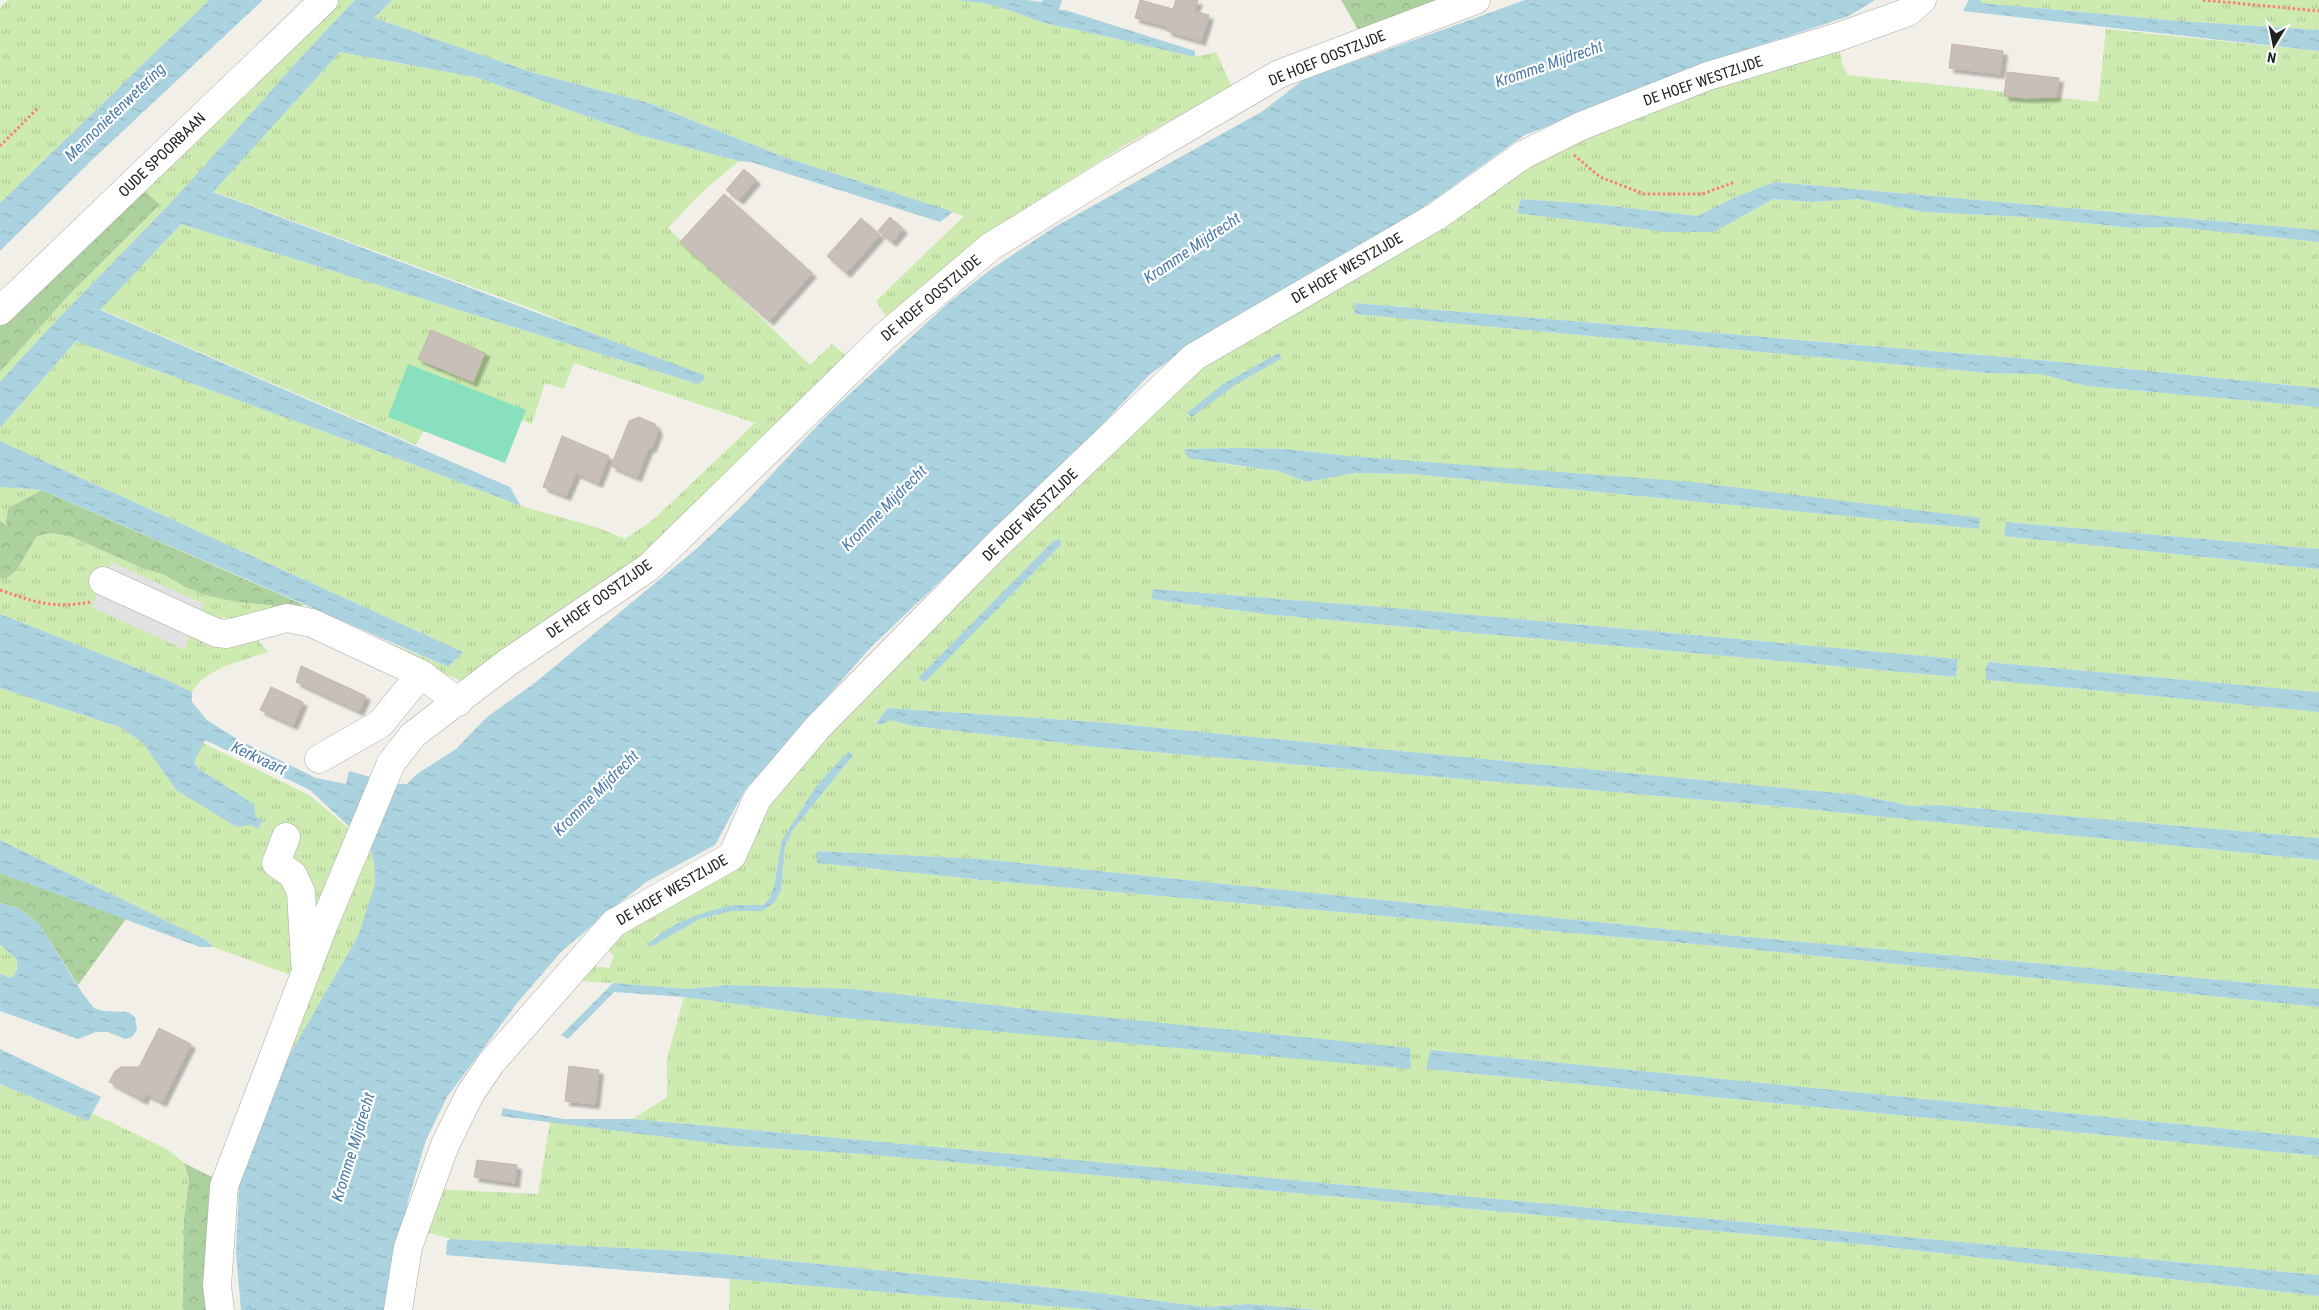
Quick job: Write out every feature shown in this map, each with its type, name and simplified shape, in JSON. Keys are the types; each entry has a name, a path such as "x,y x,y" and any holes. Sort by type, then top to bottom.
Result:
{"street":[{"name":"OUDE SPOORBAAN","path":"0,311 324,0"},
{"name":"DE HOEF OOSTZIJDE","path":"458,702 507,663 649,566 885,336 990,247 1113,171 1279,74 1476,0"},
{"name":"DE HOEF WESTZIJDE","path":"398,1310 408,1247 445,1145 470,1094 491,1063 614,923 732,856 757,800 818,727 998,544 1194,357 1437,216 1523,155 1581,126 1708,76 1838,37 1908,12 1922,0"},
{"path":"98,591 217,633 227,634 287,618 312,623 421,674 458,702 413,735 391,763 306,972 224,1186 217,1286 220,1310"},
{"path":"319,759 380,724 421,674"},
{"path":"286,837 276,863 293,875 301,892 306,972"}],"path":[{"path":"2202,0 2319,12"},
{"path":"0,146 37,108"},
{"path":"1577,158 1600,178 1644,194 1702,194 1734,182"},
{"path":"0,590 32,602 52,606 98,591"}],"green space":[{"path":"8,0 209,0 0,203 0,8"},
{"path":"340,0 355,0 290,69 185,187 0,382 0,372 70,294 160,206 140,187"},
{"path":"392,0 957,0 990,5 1041,22 1195,57 1216,52 1232,87 1125,145 989,232 888,320 876,301 964,216 784,157 649,103 534,73 374,18"},
{"path":"1341,0 1446,0 1360,33"},
{"path":"1980,0 2319,0 2319,30 2180,21 1982,3"},
{"path":"2106,29 2319,51 2319,230 1774,182 1738,196 1698,216 1603,205 1521,199 1517,213 1666,232 1714,232 1773,199 1812,202 1858,199 1924,212 2026,217 2132,228 2174,227 2319,242 2319,388 2029,359 1356,303 1354,314 1988,373 2040,374 2087,386 2319,407 2319,549 2006,522 2004,536 2319,569 2319,692 1988,662 1985,671 1988,680 2319,712 2319,838 1939,805 1912,806 1858,795 1098,722 888,708 876,722 880,725 891,720 912,726 1096,747 1796,808 2319,860 2319,989 1694,932 982,859 817,851 817,863 994,881 1728,947 2319,1007 2319,1138 1430,1050 1426,1069 2319,1156 2319,1275 633,1119 667,1097 667,1058 684,997 824,1016 1035,1010 854,989 728,985 688,989 570,980 584,965 609,968 614,956 604,946 614,933 736,864 769,796 1156,395 1524,154 1838,42 1843,66 1848,75 2098,102","holes":["1185,449 1286,449 1979,529 1412,474 1355,473 1307,482 1278,471 1224,464","1053,541 1061,545 925,681 919,678","1153,589 1407,609 1958,659 1956,677 1265,614 1151,599","853,754 793,830 785,846 781,890 761,911 732,911 700,919 652,946 649,945 656,935 738,905 763,905 769,899 774,886 782,840 798,817"]},
{"path":"340,52 475,77 643,136 739,161 700,194 668,228 810,365 832,344 848,357 623,578 462,681 385,650 390,643 448,667 463,652 0,441 0,428 76,341 399,459 521,506 599,528 625,539 654,519 755,423 574,363 564,389 545,383 532,424 444,393 416,445 100,309 181,224 698,384 704,379 535,310 212,191"},
{"path":"140,187 160,205 70,294 0,372 0,326"},
{"path":"408,364 526,410 505,463 388,417"},
{"path":"0,487 42,490 8,508 7,526 0,521"},
{"path":"42,490 304,605 293,607 237,602 209,596 185,587 165,575 142,568 72,537 51,533 37,536 16,571 5,580 0,578 0,521 6,525 8,508"},
{"path":"51,533 72,537 142,568 165,575 185,587 293,607 237,618 221,618 202,645 254,636 268,652 226,666 206,676 192,692 167,680 0,614 0,578 5,580 16,571 37,536"},
{"path":"0,688 120,727 143,743 176,790 256,817 219,782 199,769 194,761 203,743 309,795 351,830 291,975 213,947 206,940 0,840"},
{"path":"369,845 374,862 375,884 358,936 287,1059 280,1065"},
{"path":"0,873 126,919 78,985 39,924 18,908 0,903"},
{"path":"0,944 17,960 16,975 11,978 0,974"},
{"path":"0,1084 88,1121 92,1113 167,1149 184,1163 189,1180 184,1218 184,1310 0,1310"},
{"path":"550,1122 735,1146 862,1154 1869,1245 2319,1296 2319,1310 1319,1310 1250,1304 1205,1307 1083,1291 702,1252 451,1239 426,1232 436,1189 538,1194"},
{"path":"184,1163 214,1178 206,1244 205,1277 208,1310 184,1310 183,1305 184,1218 189,1180"},
{"path":"730,1279 1097,1310 729,1310"}],"shaded area":[{"path":"111,562 204,604 184,649 91,607"}],"water":[{"name":"Mennonietenwetering","path":"209,0 263,0 93,159 0,251 0,203"},
{"path":"355,0 392,0 374,18 534,73 649,103 784,157 953,212 940,222 751,162 739,161 643,136 475,77 340,52 213,192 704,375 704,379 698,384 181,224 100,310 510,487 521,506 399,459 76,341 0,428 0,382 185,187"},
{"path":"957,0 1027,0 1041,2 1043,0 1062,0 1059,10 1065,10 1195,51 1195,57 1041,22 990,5"},
{"path":"1525,0 1875,0 1849,16 1719,59 1523,136 1434,200 1385,232 1199,339 1150,374 1079,449 871,647 745,790 715,845 646,882 608,912 561,952 518,1002 447,1097 426,1140 408,1201 386,1310 241,1310 236,1253 239,1186 255,1127 280,1065 287,1059 358,936 375,884 374,862 369,845 310,790 205,740 194,762 199,769 254,804 256,817 263,820 258,829 251,825 237,827 176,790 143,743 120,727 0,688 0,614 167,680 192,692 192,702 207,720 237,739 316,778 346,784 349,771 394,784 407,784 417,774 456,749 487,717 536,682 695,550 744,504 828,414 948,303 990,270 1053,228 1263,111 1303,80"},
{"path":"1969,0 1980,0 1982,3 2180,21 2319,30 2319,51 1963,11"},
{"path":"1774,182 2319,230 2319,242 2174,227 2132,228 2026,217 1924,212 1858,199 1812,202 1773,199 1714,232 1666,232 1517,213 1521,199 1603,205 1698,216 1738,196"},
{"path":"1355,303 2029,359 2319,388 2319,407 2087,386 2040,374 1988,373 1354,314"},
{"path":"1279,353 1282,358 1235,385 1192,417 1187,413 1223,384"},
{"path":"0,441 463,652 448,667 42,490 0,487"},
{"path":"1184,449 1286,449 1348,456 1693,482 1980,518 1979,529 1412,474 1355,473 1307,482 1278,471 1188,458"},
{"path":"2006,522 2319,549 2319,569 2004,536"},
{"path":"1060,539 1061,545 925,682 918,678 1053,541"},
{"path":"1153,589 1407,609 1958,659 1956,677 1265,614 1151,599"},
{"path":"1988,662 2319,692 2319,712 1987,680 1985,670"},
{"path":"888,708 1098,722 1858,795 1912,806 1939,805 2319,838 2319,860 1796,808 1096,747 912,726 891,720 880,725 876,723"},
{"path":"849,751 853,755 793,830 785,846 781,890 774,903 761,911 732,911 700,919 652,946 648,945 666,930 704,913 729,906 763,905 769,899 774,886 782,840 817,785"},
{"path":"0,840 206,940 213,947 200,947 0,873"},
{"path":"817,851 982,859 1694,932 2319,989 2319,1007 1728,947 994,881 817,863"},
{"path":"0,903 18,908 39,924 83,994 94,1008 103,1011 128,1012 135,1017 137,1030 132,1037 125,1039 108,1032 96,1032 78,1039 0,1011 0,974 11,978 16,972 17,960 0,944"},
{"path":"613,983 688,989 728,985 854,989 1035,1010 1410,1048 1411,1069 824,1016 684,997 614,992 568,1039 561,1035"},
{"path":"0,1049 101,1097 88,1121 0,1084"},
{"path":"1430,1050 2319,1138 2319,1156 1426,1069"},
{"path":"503,1108 564,1119 633,1119 2319,1275 2319,1296 1869,1245 862,1154 735,1146 501,1116"},
{"path":"451,1239 702,1252 1083,1291 1205,1307 1250,1304 1319,1310 1097,1310 446,1255 447,1241"}],"building":[{"path":"1140,0 1173,9 1176,0 1198,0 1194,11 1209,15 1201,41 1167,31 1168,27 1135,18"},
{"path":"1952,44 2003,51 2000,74 1949,68"},
{"path":"2007,72 2059,78 2056,97 2026,98 2004,96"},
{"path":"744,169 756,180 739,200 726,190"},
{"path":"724,194 812,273 769,321 680,242"},
{"path":"890,217 903,229 892,242 878,231"},
{"path":"861,218 880,235 846,273 827,256"},
{"path":"431,330 485,353 473,382 418,359"},
{"path":"639,417 655,424 658,431 652,447 648,449 637,477 611,466 629,421"},
{"path":"562,436 609,456 598,483 576,473 566,496 543,487"},
{"path":"301,666 366,696 359,711 296,682"},
{"path":"271,687 303,702 293,725 260,710"},
{"path":"159,1028 191,1044 162,1102 146,1094 143,1100 109,1082 115,1071 121,1067 139,1067"},
{"path":"569,1066 599,1070 595,1104 565,1101"},
{"path":"477,1160 517,1165 515,1183 474,1177"}],"water label":[{"name":"Kromme Mijdrecht","path":"1549,64"},
{"name":"Kromme Mijdrecht","path":"1192,248"},
{"name":"Kromme Mijdrecht","path":"884,508"},
{"name":"Kerkvaart","path":"259,758"},
{"name":"Kromme Mijdrecht","path":"596,793"},
{"name":"Kromme Mijdrecht","path":"353,1147"}]}
